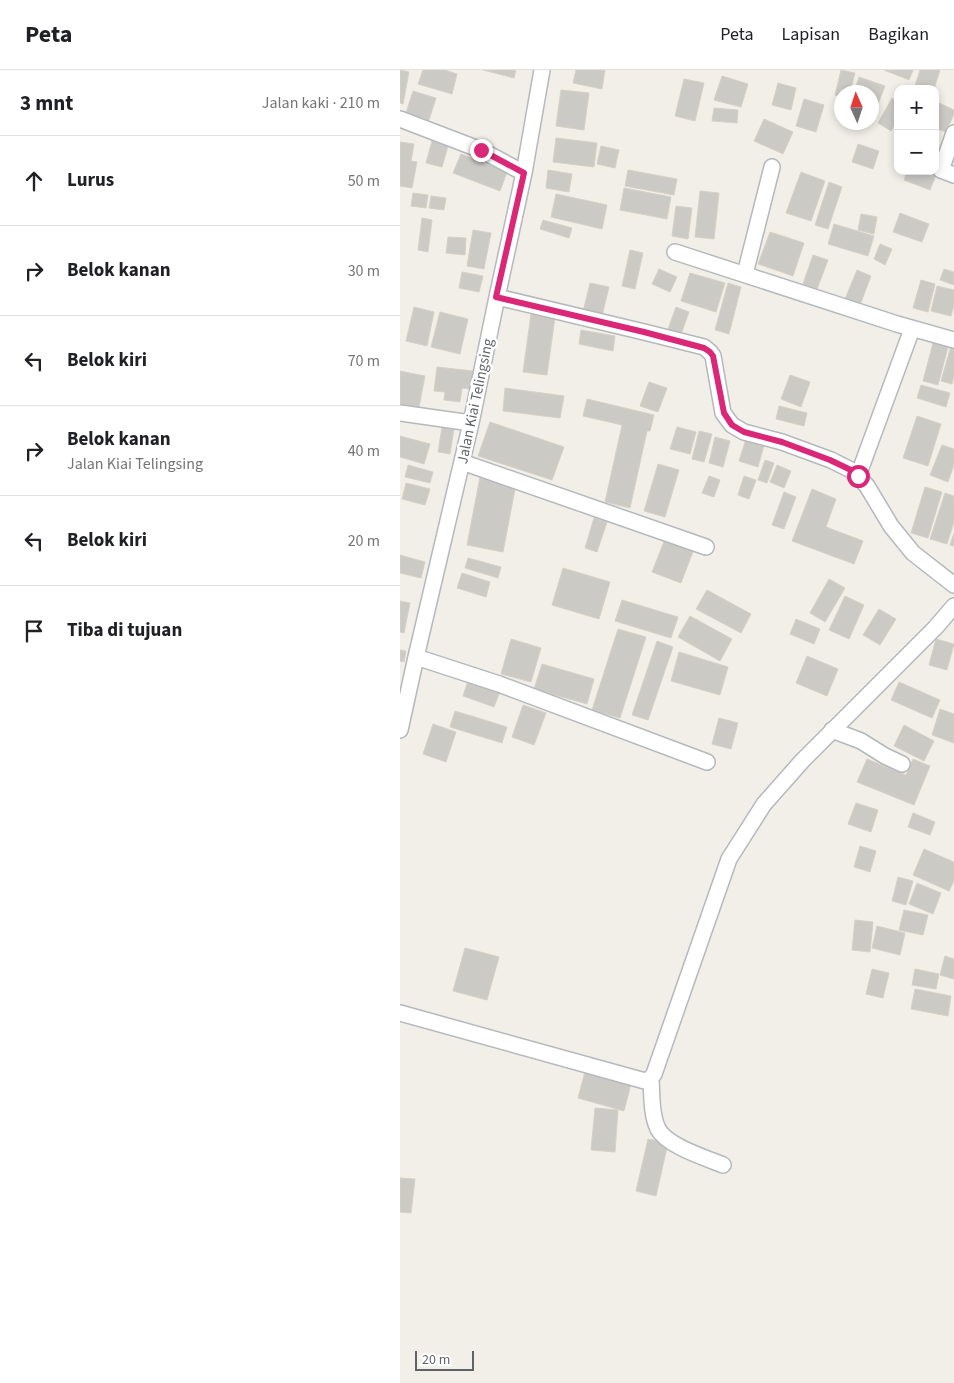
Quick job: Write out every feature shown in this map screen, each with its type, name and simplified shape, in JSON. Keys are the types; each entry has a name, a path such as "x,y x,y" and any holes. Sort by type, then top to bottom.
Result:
{"street":[{"name":"Jalan Kiai Telingsing","path":"400,730 402,707 416,657 471,423 496,297 524,173 542,70"},
{"path":"400,119 481,150 524,173"},
{"path":"954,134 940,170 954,175"},
{"path":"745,274 772,167"},
{"path":"675,252 954,340"},
{"path":"496,297 704,348 713,356 724,413 732,425 744,432 782,442 853,471 867,486 891,526 913,553 954,585"},
{"path":"858,476 912,328"},
{"path":"400,413 471,423"},
{"path":"462,462 706,547"},
{"path":"400,1013 645,1081 651,1078 729,859 764,804 803,760 936,627 954,606"},
{"path":"416,657 499,684 707,762"},
{"path":"832,730 861,741 902,764"},
{"path":"651,1078 653,1110 659,1130 675,1145 723,1165"}],"building":[{"path":"400,70 409,72 403,104 400,103"},
{"path":"423,70 445,70 457,74 452,94 418,84"},
{"path":"483,70 516,70 514,78"},
{"path":"576,70 605,70 602,89 573,83"},
{"path":"841,70 855,73 852,85 837,85"},
{"path":"884,70 913,70 909,80"},
{"path":"920,70 940,70 935,85 915,85"},
{"path":"722,76 748,84 741,107 714,100"},
{"path":"859,77 885,86 879,101 879,85 856,85"},
{"path":"684,79 704,83 695,121 675,116"},
{"path":"778,83 796,88 791,110 772,105"},
{"path":"561,90 589,93 584,130 556,126"},
{"path":"413,91 436,98 429,120 406,113"},
{"path":"892,98 894,99 894,126 891,131 879,124"},
{"path":"804,99 824,105 816,132 796,126"},
{"path":"939,103 954,110 946,132 939,129"},
{"path":"714,108 738,110 737,123 712,121"},
{"path":"764,119 793,132 783,154 754,141"},
{"path":"556,138 597,143 594,167 553,162"},
{"path":"432,141 448,146 442,167 426,163"},
{"path":"400,142 414,144 411,161 417,162 412,188 400,186"},
{"path":"858,144 879,151 873,169 852,162"},
{"path":"601,146 619,150 615,168 597,164"},
{"path":"461,154 507,172 500,191 453,173"},
{"path":"548,170 572,174 569,192 546,188"},
{"path":"628,170 677,179 674,195 625,186"},
{"path":"801,172 825,181 811,221 786,213"},
{"path":"906,175 936,175 930,190 904,180"},
{"path":"829,182 842,187 828,229 815,225"},
{"path":"624,188 671,197 667,219 620,210"},
{"path":"700,191 719,193 714,239 695,237"},
{"path":"413,193 428,195 426,208 411,206"},
{"path":"556,194 607,205 602,229 551,217"},
{"path":"431,196 446,198 444,210 429,208"},
{"path":"676,206 692,208 688,239 672,236"},
{"path":"900,213 929,224 922,242 893,232"},
{"path":"861,214 877,217 874,234 858,230"},
{"path":"422,218 432,220 428,252 418,250"},
{"path":"543,220 572,228 569,238 540,229"},
{"path":"834,224 874,236 868,256 828,244"},
{"path":"473,230 491,233 484,269 467,266"},
{"path":"770,232 804,243 793,276 758,264"},
{"path":"448,237 466,238 465,255 446,253"},
{"path":"880,244 892,249 885,265 874,259"},
{"path":"630,250 643,253 635,289 622,286"},
{"path":"813,255 828,260 817,289 803,284"},
{"path":"659,269 677,277 670,292 652,284"},
{"path":"944,269 954,272 954,285 940,280"},
{"path":"857,270 871,276 860,305 845,299"},
{"path":"462,272 483,276 479,292 459,288"},
{"path":"690,273 725,283 716,312 681,301"},
{"path":"921,280 935,284 928,312 913,308"},
{"path":"590,283 609,287 602,316 583,312"},
{"path":"728,283 741,287 729,334 715,330"},
{"path":"937,286 954,290 954,305 951,316 931,311"},
{"path":"414,307 434,312 427,346 406,341"},
{"path":"676,307 689,312 680,337 667,332"},
{"path":"440,312 468,319 460,354 431,347"},
{"path":"531,314 555,317 547,375 523,372"},
{"path":"581,330 615,336 613,351 579,344"},
{"path":"933,343 948,347 938,385 923,381"},
{"path":"951,346 954,347 954,376 952,384 941,381"},
{"path":"437,367 473,371 470,389 462,388 460,402 444,400 445,392 434,391"},
{"path":"400,371 425,376 419,407 400,404"},
{"path":"790,375 810,382 801,407 781,399"},
{"path":"649,382 667,388 658,412 640,406"},
{"path":"921,385 950,393 946,407 917,398"},
{"path":"505,388 564,396 560,418 503,411"},
{"path":"587,399 654,415 650,431 647,431 630,508 605,502 622,425 583,416"},
{"path":"779,406 807,413 804,426 776,419"},
{"path":"917,416 941,424 928,466 903,458"},
{"path":"490,422 564,447 552,480 478,456"},
{"path":"442,427 454,429 450,454 438,452"},
{"path":"677,427 696,432 690,454 670,449"},
{"path":"699,431 712,434 704,462 692,459"},
{"path":"400,436 430,444 424,464 400,457"},
{"path":"747,436 765,442 758,467 739,461"},
{"path":"715,437 730,441 723,467 709,463"},
{"path":"942,445 954,449 954,465 948,482 930,475"},
{"path":"765,460 774,463 767,483 758,480"},
{"path":"658,464 679,470 665,517 644,511"},
{"path":"408,465 433,472 430,483 405,477"},
{"path":"777,465 791,471 784,488 770,482"},
{"path":"709,476 720,480 714,497 702,493"},
{"path":"744,476 756,480 749,499 738,495"},
{"path":"480,477 516,484 503,552 467,545"},
{"path":"406,483 430,489 425,505 402,499"},
{"path":"925,487 942,492 928,538 911,533"},
{"path":"812,489 836,499 826,527 863,541 854,564 792,541"},
{"path":"784,492 796,497 784,529 772,525"},
{"path":"945,493 954,496 954,522 947,544 930,539"},
{"path":"594,518 607,522 597,552 585,548"},
{"path":"954,533 954,546 950,545"},
{"path":"665,539 694,549 681,583 652,572"},
{"path":"400,555 425,562 421,578 400,573"},
{"path":"468,558 501,567 498,578 465,568"},
{"path":"563,568 610,582 599,619 552,605"},
{"path":"462,573 490,582 486,597 457,588"},
{"path":"829,579 845,588 825,622 810,613"},
{"path":"707,590 751,614 741,633 696,609"},
{"path":"845,596 864,605 849,639 829,630"},
{"path":"622,600 678,617 671,638 615,621"},
{"path":"400,601 410,603 404,633 400,632"},
{"path":"879,609 896,619 880,645 863,635"},
{"path":"690,616 732,639 720,661 678,637"},
{"path":"796,619 820,629 814,644 790,634"},
{"path":"618,629 646,637 620,718 592,710"},
{"path":"511,639 541,648 531,682 501,674"},
{"path":"936,639 954,644 947,670 929,665"},
{"path":"657,641 673,647 648,720 632,715"},
{"path":"400,650 406,651 404,662 400,661"},
{"path":"679,652 728,667 720,695 671,681"},
{"path":"807,656 838,669 827,696 796,683"},
{"path":"542,664 594,679 587,704 534,689"},
{"path":"469,678 501,689 494,707 463,696"},
{"path":"899,682 940,700 932,718 891,700"},
{"path":"523,705 546,713 534,745 512,737"},
{"path":"940,709 954,714 954,743 932,735"},
{"path":"455,711 507,727 502,743 450,727"},
{"path":"719,718 738,723 731,749 712,744"},
{"path":"433,724 456,732 446,762 423,754"},
{"path":"904,725 934,741 924,761 894,746"},
{"path":"867,759 906,775 913,759 930,766 914,805 857,782"},
{"path":"856,803 878,810 871,832 848,824"},
{"path":"913,813 935,822 930,835 908,827"},
{"path":"860,846 876,851 870,872 854,867"},
{"path":"924,849 954,862 954,881 949,891 913,875"},
{"path":"898,877 913,881 906,905 892,901"},
{"path":"917,883 941,893 933,914 909,904"},
{"path":"904,910 928,915 923,935 899,930"},
{"path":"855,920 873,922 870,952 852,950"},
{"path":"877,926 905,933 900,955 872,948"},
{"path":"465,948 499,957 487,1000 453,991"},
{"path":"945,956 954,959 954,979 940,975"},
{"path":"872,969 889,973 883,998 866,994"},
{"path":"915,969 939,974 936,989 912,985"},
{"path":"915,989 951,996 948,1016 911,1009"},
{"path":"586,1068 632,1080 624,1111 578,1098"},
{"path":"595,1108 618,1110 615,1152 591,1150"},
{"path":"648,1139 668,1143 656,1196 636,1191"},
{"path":"400,1178 415,1179 411,1213 400,1212"}],"route":[{"path":"481,150 524,173 496,297 704,348 713,356 724,413 732,425 744,432 782,442 830,460 853,471 858,476"}]}
